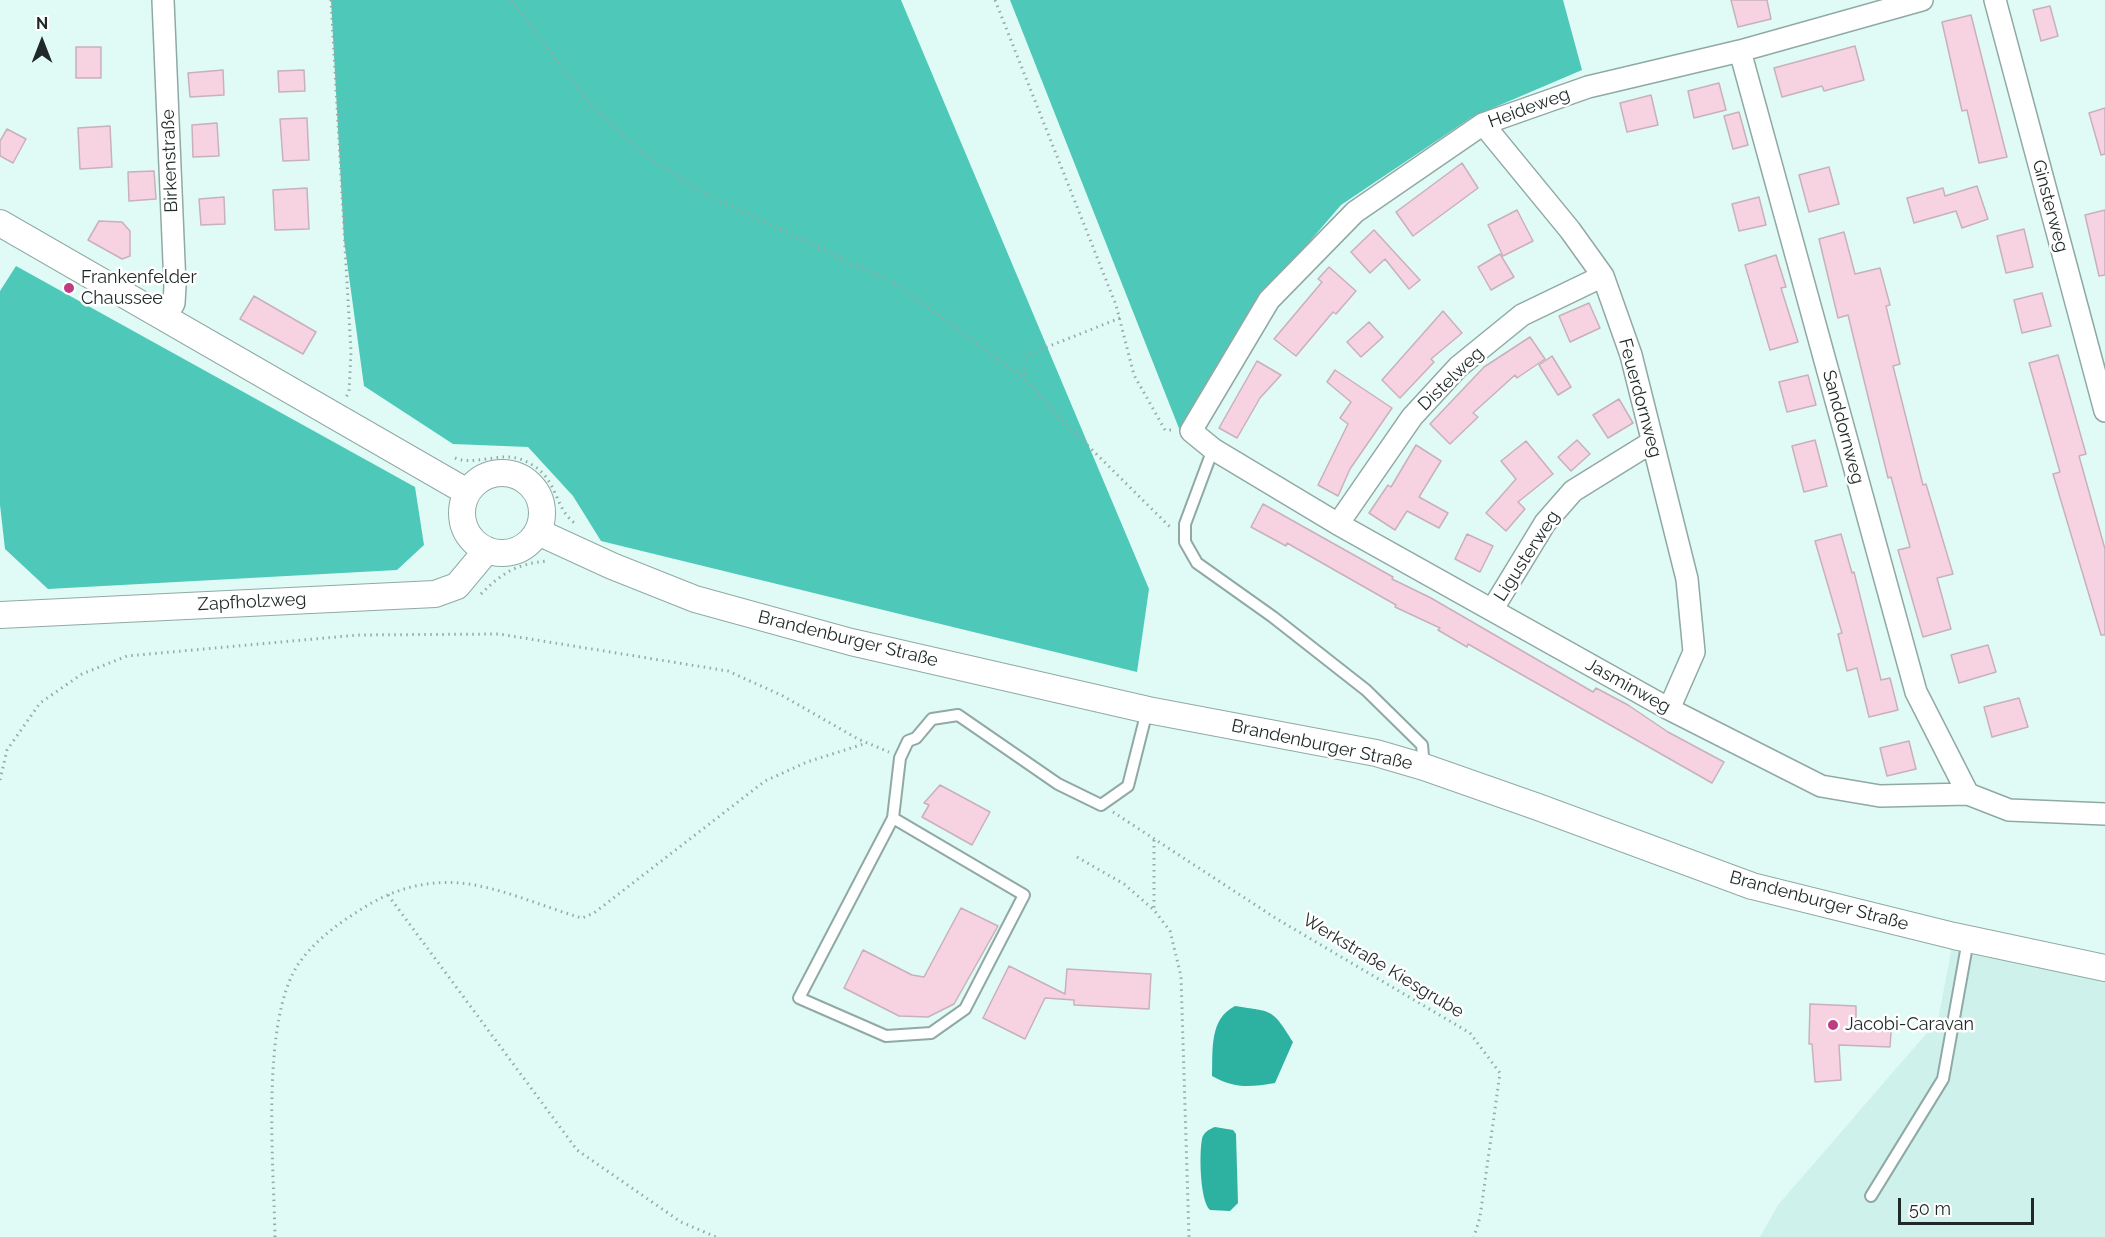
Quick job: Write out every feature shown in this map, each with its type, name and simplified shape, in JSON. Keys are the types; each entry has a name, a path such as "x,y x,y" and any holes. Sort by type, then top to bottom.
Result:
{"street":[{"name":"Birkenstraße","path":"163,0 175,286 174,303 165,319"},
{"name":"Heideweg","path":"1191,431 1269,300 1355,212 1483,124 1588,87 1740,51 1922,0"},
{"name":"Ginsterweg","path":"1995,0 2105,411"},
{"name":"Sanddornweg","path":"1740,51 1916,692 1968,794"},
{"name":"Feuerdornweg","path":"1483,124 1570,230 1603,276 1631,355 1687,579 1694,652 1669,709"},
{"path":"0,223 467,492"},
{"name":"Distelweg","path":"1338,524 1412,417 1458,368 1522,315 1603,276"},
{"name":"Jasminweg","path":"1191,431 1214,449 1338,524 1669,709 1821,786 1880,796 1968,794 2009,810 2105,814"},
{"name":"Ligusterweg","path":"1492,610 1545,523 1573,491 1652,442"},
{"path":"502,472 515,474 528,482 537,492 542,512 538,532 521,548 510,552 487,550 475,543 462,519 462,505 467,492 476,482 488,475 502,472"},
{"name":"Brandenburger Straße","path":"538,532 612,566 695,598 851,642 1148,710 1376,753 1424,767 1752,886 1968,939 2105,968"},
{"name":"Zapfholzweg","path":"0,615 435,594 457,586 487,550"}],"lane":[{"path":"1214,449 1185,524 1185,542 1197,563 1282,624 1366,690 1422,745 1424,767"},
{"path":"893,818 1024,895 965,1009 931,1033 886,1036 799,998 893,818 900,758 908,741 916,738 932,719 958,715 1058,784 1101,805 1128,786 1148,710"},
{"path":"1871,1196 1943,1079 1968,939"}],"path":[{"path":"331,0 351,352 349,392 333,416"},
{"path":"511,0 591,105 642,153 699,191 896,284 1024,378 1053,411 1185,542"},
{"path":"995,0 1120,318 1134,375 1165,430 1191,431"},
{"path":"1024,378 1024,363 1027,355 1120,318"},
{"path":"0,780 7,750 40,704 82,674 127,656 357,635 499,634 728,671 783,696 900,758"},
{"path":"275,1237 273,1086 276,1033 281,1003 299,963 333,927 376,899 418,884 461,884 506,894 582,918 594,913 765,781 807,762 868,743"},
{"name":"Werkstraße Kiesgrube","path":"1101,805 1277,919 1470,1033 1500,1073 1480,1217 1474,1237"},
{"path":"1154,840 1154,910"},
{"path":"1077,857 1124,884 1154,910 1170,932 1181,976 1189,1237"},
{"path":"388,895 577,1150 681,1222 716,1237"}],"shaded area":[{"path":"331,0 901,0 1149,589 1137,672 601,541 573,496 528,447 453,444 364,386 344,240"},
{"path":"1010,0 1563,0 1582,70 1472,117 1341,205 1256,304 1182,436"},
{"path":"16,266 415,487 424,545 397,570 48,589 5,549 0,505 0,291"},
{"path":"1954,936 2105,972 2105,1237 1760,1237 1778,1205 1938,1020"},
{"path":"1235,1006 1265,1011 1275,1017 1293,1042 1275,1083 1243,1086 1212,1076 1214,1036 1221,1019"},
{"path":"1215,1127 1233,1130 1236,1134 1238,1203 1230,1211 1210,1210 1202,1188 1202,1139"}],"building":[{"path":"1731,0 1767,0 1771,19 1738,27"},
{"path":"2050,6 2058,36 2041,41 2033,10"},
{"path":"1971,15 2007,157 1979,163 1967,110 1962,111 1942,22"},
{"path":"1855,46 1864,80 1824,91 1822,86 1782,97 1774,68"},
{"path":"76,47 101,47 101,78 76,78"},
{"path":"223,70 224,95 190,97 188,73"},
{"path":"304,70 305,91 279,92 278,71"},
{"path":"1719,83 1726,110 1694,118 1688,91"},
{"path":"1651,95 1658,125 1627,132 1620,103"},
{"path":"2105,108 2105,154 2101,155 2089,113"},
{"path":"1739,112 1748,145 1733,149 1724,116"},
{"path":"307,118 309,160 283,161 280,119"},
{"path":"217,123 219,156 193,157 192,125"},
{"path":"110,126 112,167 80,169 78,128"},
{"path":"7,129 26,139 13,163 0,156 0,141"},
{"path":"1462,163 1478,188 1413,236 1396,212"},
{"path":"1829,167 1839,204 1809,212 1799,175"},
{"path":"154,171 156,199 129,201 128,172"},
{"path":"1977,186 1988,219 1962,228 1956,211 1914,223 1907,198 1943,188 1945,196"},
{"path":"307,188 309,229 275,230 273,190"},
{"path":"224,197 225,224 201,225 199,199"},
{"path":"1759,197 1766,225 1739,231 1732,204"},
{"path":"1517,210 1533,241 1503,256 1488,225"},
{"path":"2105,210 2105,275 2099,276 2085,215"},
{"path":"99,221 122,222 130,231 130,256 122,259 88,240"},
{"path":"2024,229 2033,267 2006,273 1997,236"},
{"path":"1374,230 1420,280 1409,289 1385,259 1370,273 1351,252"},
{"path":"1844,232 1855,274 1880,268 1890,305 1886,306 1900,364 1893,366 1923,485 1926,484 1953,574 1937,578 1951,629 1923,637 1898,550 1910,547 1891,477 1888,478 1848,315 1838,318 1819,239"},
{"path":"1500,254 1514,277 1491,290 1478,267"},
{"path":"1776,255 1786,287 1781,288 1798,342 1770,350 1745,265"},
{"path":"1329,267 1356,291 1336,314 1333,312 1296,356 1274,339 1322,282 1318,279"},
{"path":"2042,293 2051,326 2022,333 2014,300"},
{"path":"254,296 316,332 303,354 240,319"},
{"path":"1589,303 1600,328 1570,342 1559,316"},
{"path":"1443,311 1462,333 1431,359 1434,362 1400,398 1382,380"},
{"path":"1369,322 1383,337 1361,357 1347,342"},
{"path":"1530,337 1545,359 1517,378 1515,375 1473,413 1478,417 1450,444 1430,424 1484,367"},
{"path":"2058,355 2086,454 2079,456 2105,549 2105,635 2101,635 2053,474 2060,472 2029,363"},
{"path":"1552,356 1571,387 1558,395 1539,365"},
{"path":"1257,361 1281,375 1260,398 1237,438 1219,428"},
{"path":"1335,370 1392,408 1350,469 1338,496 1318,485 1348,424 1340,418 1351,402 1327,382"},
{"path":"1808,375 1816,405 1787,412 1779,382"},
{"path":"1619,399 1633,423 1608,438 1593,415"},
{"path":"1577,440 1590,454 1571,471 1558,457"},
{"path":"1815,440 1827,486 1804,492 1792,446"},
{"path":"1526,441 1553,474 1518,502 1525,509 1506,531 1486,513 1516,479 1501,461"},
{"path":"1416,445 1441,461 1419,497 1448,513 1439,528 1407,511 1395,530 1369,513 1388,485 1391,487"},
{"path":"1263,504 1593,692 1596,688 1628,705 1668,732 1724,762 1712,783 1468,644 1467,647 1438,630 1440,628 1395,607 1396,605 1287,543 1286,546 1251,527"},
{"path":"1467,534 1493,546 1480,572 1455,559"},
{"path":"1841,534 1852,573 1854,572 1881,680 1890,678 1898,710 1869,717 1857,668 1847,671 1838,634 1842,633 1815,541"},
{"path":"1988,645 1996,672 1959,683 1951,655"},
{"path":"2019,698 2028,727 1992,737 1984,707"},
{"path":"1909,741 1916,769 1887,776 1880,748"},
{"path":"940,785 990,812 972,845 922,817 929,805 924,803"},
{"path":"961,908 998,926 954,1004 928,1017 899,1016 844,988 863,950 912,975 924,977"},
{"path":"1009,966 1065,994 1067,969 1151,974 1149,1009 1074,1005 1074,1000 1045,998 1025,1039 983,1018"},
{"path":"1810,1004 1856,1006 1856,1029 1891,1032 1890,1047 1839,1045 1841,1080 1815,1082 1812,1044 1809,1044"}],"place":[{"name":"Frankenfelder Chaussee","path":"69,288"},
{"name":"Jacobi-Caravan","path":"1833,1025"}]}
